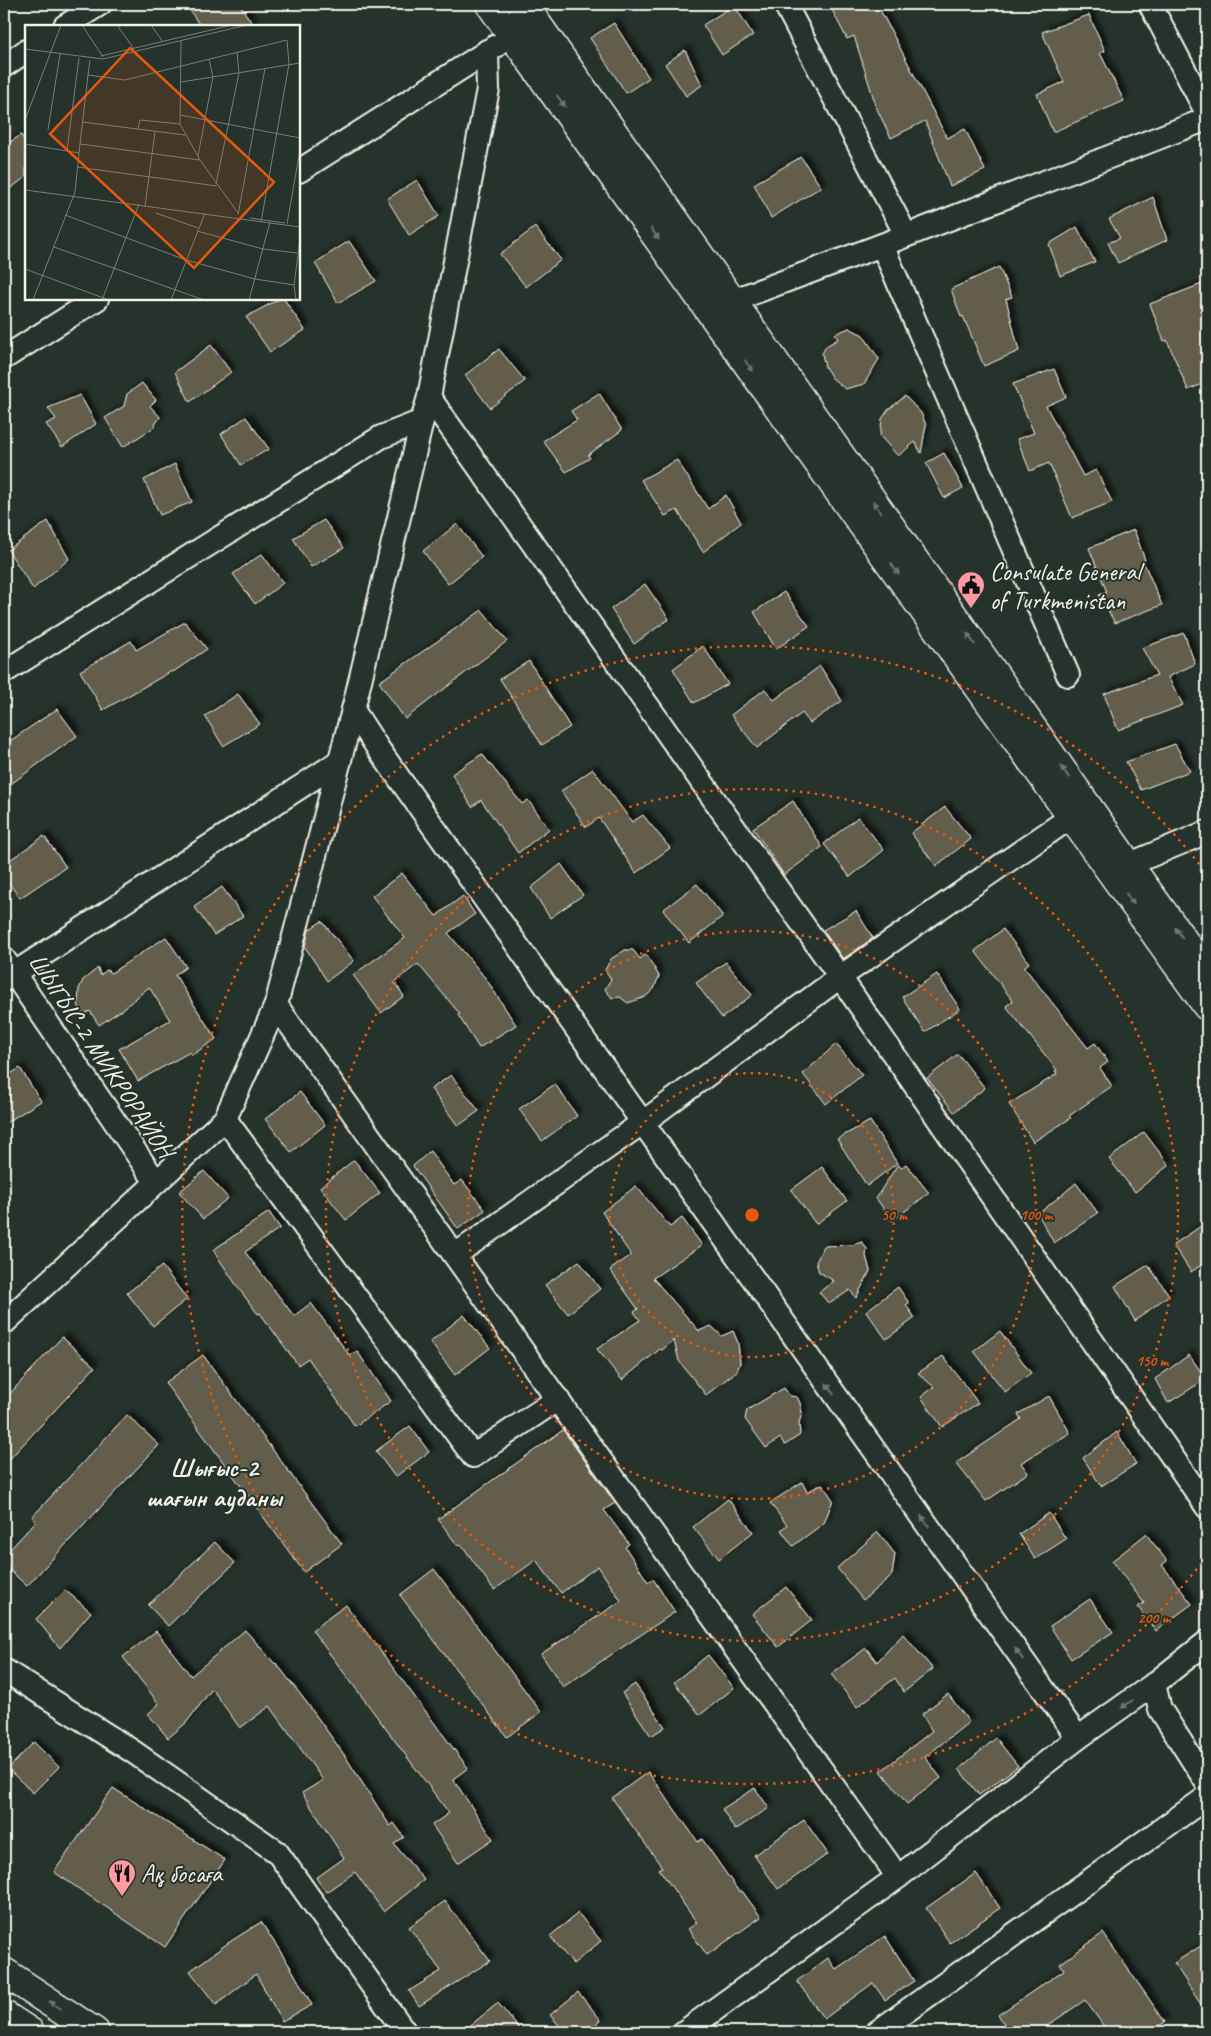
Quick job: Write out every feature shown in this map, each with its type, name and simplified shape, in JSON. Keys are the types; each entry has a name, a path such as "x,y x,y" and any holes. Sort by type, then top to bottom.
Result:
{"street":[{"path":"67,25 100,4"},
{"path":"490,4 524,20 720,306 812,451 1120,868 1207,1006"},
{"path":"785,4 906,235"},
{"path":"1150,4 1207,113"},
{"path":"300,170 488,51 524,20"},
{"path":"4,1323 225,1119 276,1005 354,710 422,421 430,397 488,89 488,51"},
{"path":"4,66 25,52"},
{"path":"720,306 1207,119"},
{"path":"882,245 1068,675"},
{"path":"4,358 95,300"},
{"path":"430,397 840,977 1207,1507"},
{"path":"4,672 382,437 422,421"},
{"path":"354,710 377,747 1078,1738"},
{"path":"7,971 316,778 340,760"},
{"path":"455,1255 642,1123 840,977 1079,811"},
{"path":"1120,868 1207,832"},
{"path":"1120,868 1207,973"},
{"name":"ШЫГЫС-2 МИКРОРАЙОН","path":"7,971 156,1182"},
{"path":"276,1005 898,1877"},
{"path":"225,1119 474,1456 558,1399"},
{"path":"684,2032 898,1877 1078,1738 1154,1684 1207,1642"},
{"path":"4,1670 132,1751 277,1852 405,2032"},
{"path":"1154,1684 1160,1710 1207,1783"},
{"path":"877,2032 1207,1797"},
{"path":"4,1972 95,2032"},
{"path":"4,2015 30,2032"}],"building":[{"path":"186,4 239,4 253,25 199,25"},
{"path":"829,4 877,4 947,138 965,129 985,170 950,186 925,121 891,138 877,109 854,36 847,39"},
{"path":"734,5 753,35 722,55 703,25"},
{"path":"1089,15 1105,51 1100,53 1124,101 1053,132 1037,94 1064,82 1042,32"},
{"path":"614,23 649,78 626,93 590,38"},
{"path":"685,50 702,85 686,96 665,64"},
{"path":"21,135 25,141 25,178 4,193 4,146"},
{"path":"801,157 821,187 771,218 754,184"},
{"path":"417,180 439,216 409,235 387,199"},
{"path":"1153,197 1167,240 1118,263 1108,243 1120,238 1109,219"},
{"path":"535,227 561,260 526,287 500,254"},
{"path":"1077,227 1095,262 1060,276 1049,244"},
{"path":"349,241 376,281 338,303 315,263"},
{"path":"999,267 1012,297 1006,299 1019,351 984,366 963,316 961,317 951,289"},
{"path":"1207,282 1207,382 1188,390 1167,340 1164,341 1150,304"},
{"path":"277,300 285,300 305,330 270,352 246,317"},
{"path":"849,328 863,335 879,359 864,384 845,389 832,378 825,367 822,354 826,346 838,339 835,334"},
{"path":"211,345 231,372 190,402 175,372"},
{"path":"499,349 525,381 490,408 465,375"},
{"path":"1054,369 1066,397 1046,406 1083,476 1096,470 1112,502 1072,518 1049,463 1030,471 1017,439 1034,433 1013,384"},
{"path":"142,383 156,400 150,406 160,417 153,428 123,447 105,418 124,406 127,394"},
{"path":"599,393 622,430 588,455 590,458 566,472 543,441 577,420 571,411"},
{"path":"80,395 96,424 62,447 46,424 56,419 48,408"},
{"path":"905,396 921,413 926,425 921,453 915,442 898,456 880,436 882,419 888,410"},
{"path":"246,417 269,449 241,465 221,434"},
{"path":"944,453 963,488 944,498 926,463"},
{"path":"677,460 708,509 726,495 741,523 703,552 677,510 665,516 641,480"},
{"path":"175,464 192,502 160,515 144,480"},
{"path":"324,520 344,548 311,567 293,538"},
{"path":"48,521 69,559 33,589 8,550"},
{"path":"457,524 482,557 448,584 423,551"},
{"path":"1134,530 1145,560 1143,561 1162,605 1115,623 1099,595 1107,592 1089,548"},
{"path":"262,554 283,583 255,604 233,574"},
{"path":"645,584 669,619 634,644 611,609"},
{"path":"784,592 809,626 776,649 754,612"},
{"path":"482,610 507,641 405,719 379,682"},
{"path":"185,622 207,649 173,672 103,710 80,671 131,641 136,650"},
{"path":"1184,633 1195,664 1168,677 1183,705 1118,730 1104,694 1157,675 1142,648"},
{"path":"703,646 728,684 694,703 673,669"},
{"path":"529,661 570,727 542,745 500,679"},
{"path":"820,666 842,701 810,723 802,713 757,748 731,715 765,689 774,700"},
{"path":"238,694 260,724 223,746 205,716"},
{"path":"57,709 77,736 4,789 4,745"},
{"path":"1175,744 1190,771 1141,790 1126,762"},
{"path":"482,754 522,804 528,800 549,829 518,853 481,800 472,807 452,774"},
{"path":"593,769 632,822 643,815 670,848 636,873 599,818 586,827 561,791"},
{"path":"793,801 822,847 784,875 753,828"},
{"path":"945,807 971,839 936,866 911,833"},
{"path":"858,817 884,850 850,877 824,844"},
{"path":"44,836 66,867 20,898 4,877 4,864"},
{"path":"561,864 583,895 550,918 531,888"},
{"path":"402,873 436,916 463,896 475,914 448,933 486,979 516,1025 479,1048 458,1015 460,1014 418,964 394,982 404,996 381,1013 353,975 405,938 372,896"},
{"path":"697,884 723,916 689,943 663,910"},
{"path":"222,887 243,916 214,935 194,906"},
{"path":"856,911 873,938 843,959 823,930"},
{"path":"322,921 354,961 327,981 305,947 309,930"},
{"path":"1003,929 1029,963 1024,967 1088,1048 1095,1043 1108,1062 1100,1068 1112,1086 1069,1116 1071,1118 1033,1142 1009,1104 1057,1074 1055,1071 1057,1070 1006,1006 1013,1001 975,951"},
{"path":"166,937 186,967 175,975 216,1039 192,1055 190,1052 138,1081 119,1049 170,1020 149,987 123,1009 99,1025 90,1011 82,1015 78,1004 79,989 83,980 98,968 100,975 107,970 111,973"},
{"path":"625,950 633,950 640,959 646,954 659,976 654,989 645,997 628,1003 620,997 612,998 605,989 611,979 605,970 611,959"},
{"path":"726,962 752,995 722,1018 696,983"},
{"path":"937,974 960,1009 925,1032 902,997"},
{"path":"836,1044 862,1075 826,1104 803,1074"},
{"path":"958,1054 985,1088 954,1112 927,1078"},
{"path":"20,1068 41,1101 4,1124 4,1078"},
{"path":"451,1075 479,1111 458,1126 431,1089"},
{"path":"555,1084 577,1116 542,1141 519,1109"},
{"path":"300,1092 325,1125 291,1152 265,1119"},
{"path":"870,1121 897,1163 867,1186 837,1139"},
{"path":"1144,1132 1169,1165 1135,1192 1109,1159"},
{"path":"430,1151 454,1185 462,1180 485,1210 458,1229 413,1166"},
{"path":"354,1160 380,1193 346,1220 320,1187"},
{"path":"898,1164 901,1168 906,1164 929,1193 892,1221 876,1198"},
{"path":"822,1167 847,1201 816,1224 791,1190"},
{"path":"204,1171 228,1198 203,1219 179,1192"},
{"path":"1076,1183 1098,1213 1054,1243 1038,1214"},
{"path":"636,1186 670,1227 682,1218 702,1245 653,1278 699,1331 711,1326 722,1336 733,1331 738,1343 740,1363 737,1371 706,1395 679,1361 674,1340 622,1380 597,1349 640,1320 634,1312 638,1309 610,1270 631,1255 602,1212"},
{"path":"269,1212 280,1228 245,1252 294,1316 311,1303 350,1356 357,1351 391,1401 355,1426 308,1358 298,1365 260,1313 258,1314 239,1289 213,1250"},
{"path":"1207,1222 1207,1261 1191,1272 1173,1245"},
{"path":"862,1242 867,1249 866,1256 870,1271 856,1298 850,1290 829,1304 819,1292 834,1281 819,1272 816,1262 824,1246 852,1245"},
{"path":"579,1261 600,1289 568,1314 545,1285"},
{"path":"1148,1265 1169,1295 1135,1321 1115,1286"},
{"path":"162,1266 187,1299 153,1326 127,1293"},
{"path":"898,1287 909,1303 906,1305 915,1318 886,1339 866,1311"},
{"path":"464,1315 490,1348 455,1375 430,1342"},
{"path":"1000,1331 1031,1373 1005,1392 974,1351"},
{"path":"62,1337 95,1367 4,1465 4,1400"},
{"path":"203,1355 342,1544 304,1572 165,1383"},
{"path":"1189,1355 1206,1379 1168,1403 1155,1379"},
{"path":"943,1356 978,1403 942,1427 921,1397 934,1387 918,1373"},
{"path":"784,1388 790,1396 797,1397 800,1403 802,1413 799,1423 800,1435 785,1445 780,1438 766,1448 745,1419 747,1410"},
{"path":"1049,1396 1070,1433 1021,1463 1028,1473 986,1501 956,1463 1021,1419 1018,1414"},
{"path":"127,1415 159,1445 27,1586 4,1565 4,1556 36,1521 32,1517"},
{"path":"410,1426 429,1452 395,1477 376,1451"},
{"path":"563,1430 615,1503 604,1510 629,1544 625,1547 648,1582 653,1579 675,1612 563,1687 541,1654 621,1601 598,1566 561,1593 536,1560 494,1590 461,1544 458,1546 438,1519"},
{"path":"1117,1432 1136,1464 1101,1486 1083,1458"},
{"path":"802,1482 807,1492 822,1484 833,1500 824,1523 793,1546 781,1530 787,1525 770,1503"},
{"path":"728,1499 753,1532 719,1559 693,1527"},
{"path":"1049,1513 1066,1539 1035,1559 1019,1534"},
{"path":"878,1532 895,1554 892,1575 863,1600 837,1568"},
{"path":"1146,1534 1167,1561 1162,1565 1192,1604 1156,1631 1138,1607 1144,1603 1112,1561"},
{"path":"215,1542 235,1563 168,1626 148,1605"},
{"path":"434,1569 541,1712 507,1737 400,1595"},
{"path":"786,1587 812,1620 778,1647 752,1614"},
{"path":"65,1590 91,1612 60,1648 36,1619"},
{"path":"1090,1599 1113,1632 1071,1659 1050,1626"},
{"path":"346,1605 468,1768 453,1779 493,1839 458,1863 432,1825 449,1813 312,1630"},
{"path":"245,1630 276,1663 307,1703 345,1756 390,1826 394,1823 404,1837 394,1844 424,1880 384,1912 355,1872 326,1892 316,1878 344,1858 302,1793 323,1780 270,1706 240,1728 212,1689 186,1723 168,1738 148,1714 159,1704 123,1657 156,1631 191,1676"},
{"path":"903,1634 933,1669 904,1692 895,1678 857,1707 831,1674 866,1648 877,1662"},
{"path":"708,1655 734,1688 700,1715 674,1682"},
{"path":"635,1684 665,1727 651,1736 622,1693"},
{"path":"948,1694 969,1722 925,1757 941,1778 907,1804 881,1771 932,1731 922,1714"},
{"path":"996,1738 1018,1766 979,1795 959,1769"},
{"path":"34,1742 59,1767 33,1793 8,1769"},
{"path":"648,1772 698,1842 702,1839 739,1892 742,1891 761,1917 707,1955 688,1929 697,1923 659,1869 662,1867 612,1798"},
{"path":"113,1788 225,1860 165,1947 54,1872"},
{"path":"755,1788 769,1808 735,1830 722,1809"},
{"path":"804,1820 828,1854 778,1889 754,1855"},
{"path":"976,1873 1000,1908 950,1943 926,1908"},
{"path":"445,1901 490,1961 419,2006 409,1991 441,1971 409,1927"},
{"path":"578,1913 601,1941 573,1964 550,1936"},
{"path":"261,1922 312,2005 282,2021 256,1974 216,2005 190,1971"},
{"path":"1103,1933 1165,2022 1150,2032 1108,2032 1085,2000 1038,2032 1010,2032 998,2015 1064,1970 1060,1964"},
{"path":"885,1936 914,1981 885,2000 873,1983 824,2019 797,1981 828,1958 836,1969"},
{"path":"1207,1942 1207,2014 1174,1963"},
{"path":"578,1992 601,2020 586,2032 565,2032 550,2015"},
{"path":"498,2003 522,2032 462,2032"}],"place":[{"name":"Consulate General of Turkmenistan","path":"971,609"},
{"name":"Ақ босаға","path":"122,1897"}],"district":[{"name":"Шығыс-2 шағын ауданы","path":"214,1482"}]}
